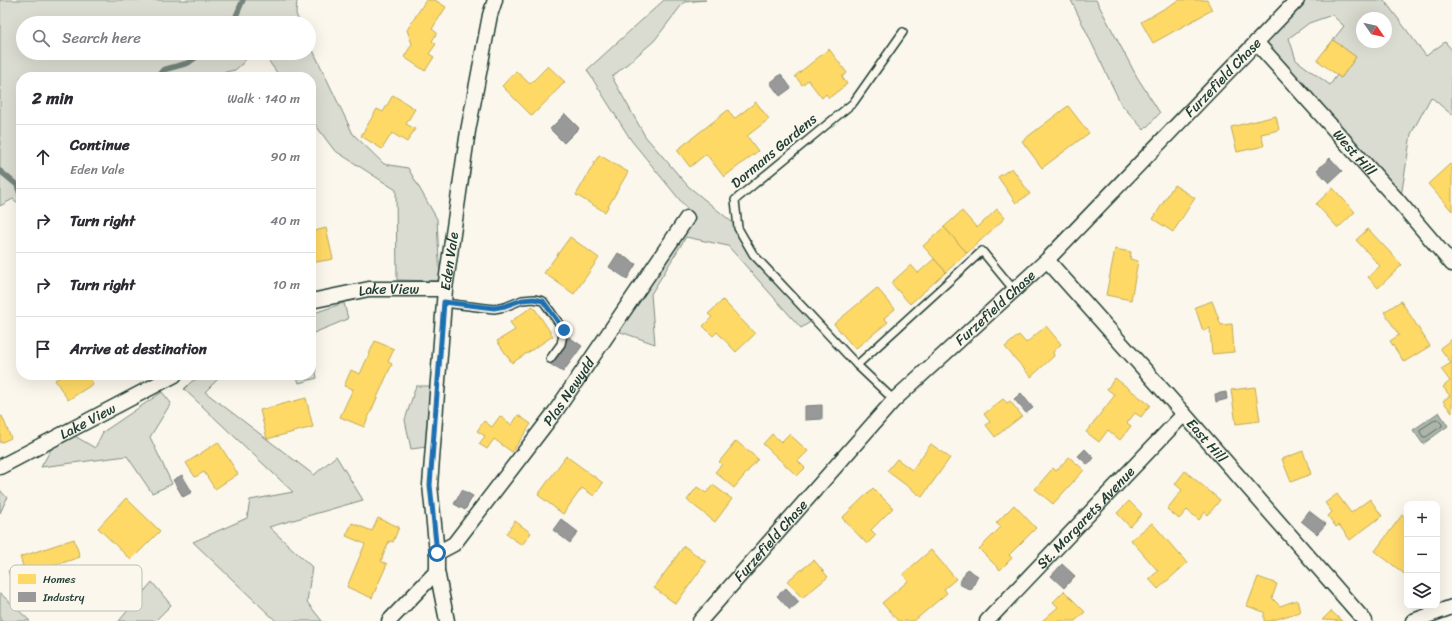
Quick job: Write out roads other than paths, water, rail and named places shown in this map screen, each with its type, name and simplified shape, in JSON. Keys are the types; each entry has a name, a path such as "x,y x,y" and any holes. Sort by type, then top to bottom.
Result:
{"street":[{"name":"Eden Vale","path":"447,621 437,571 437,553 430,485 444,296 468,131 490,15 495,0"},
{"name":"Furzefield Chase","path":"700,621 894,400 1047,260 1297,0"},
{"name":"West Hill","path":"1256,42 1452,264"},
{"name":"Plas Newydd","path":"437,553 454,544 550,418 687,218"},
{"name":"East Hill","path":"1047,260 1365,621"},
{"name":"Lake View","path":"316,300 369,289 444,296"},
{"name":"Lake View","path":"0,466 165,380"},
{"name":"St. Margarets Avenue","path":"986,621 1184,414"},
{"path":"389,621 437,571"},
{"path":"1413,621 1452,607"}],"lane":[{"name":"Dormans Gardens","path":"894,400 857,365 753,254 738,228 735,200 853,103 903,32"},
{"path":"857,365 982,251 1014,290"},
{"path":"444,296 494,308 522,300 534,299 543,301 564,330 561,344 550,359"}],"water":[{"path":"1439,412 1448,426 1423,444 1413,430"}],"waterway":[{"path":"236,16 243,0"},
{"path":"161,72 163,70 188,63 192,60"},
{"path":"0,171 16,184"}]}
